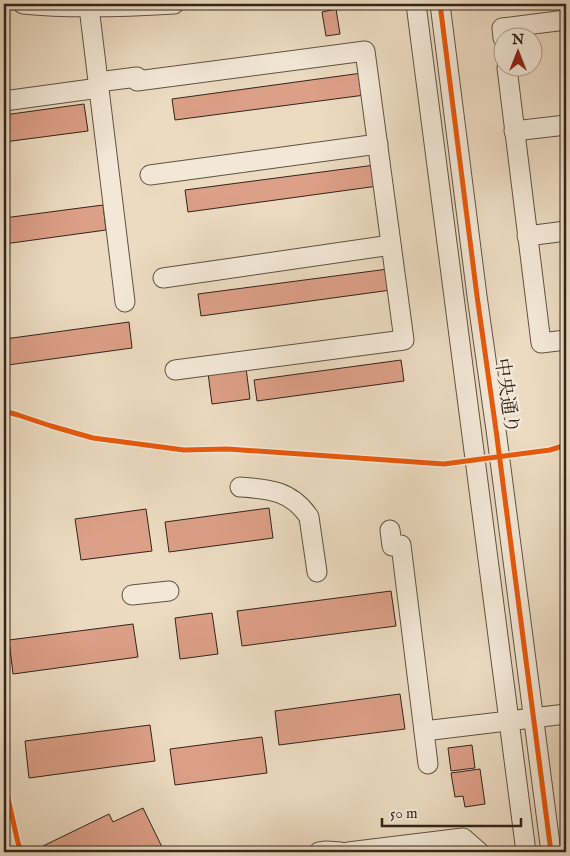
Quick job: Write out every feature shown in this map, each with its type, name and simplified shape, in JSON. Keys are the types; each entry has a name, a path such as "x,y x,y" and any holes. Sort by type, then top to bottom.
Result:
{"street":[{"path":"23,4 89,7 174,4"},
{"name":"中央通り","path":"416,4 526,852"},
{"name":"中央通り","path":"440,4 551,852"},
{"path":"89,7 125,302"},
{"path":"502,28 566,20"},
{"path":"4,101 137,79 365,51 404,340 175,370"},
{"path":"508,78 541,343 566,340"},
{"path":"514,131 566,125"},
{"path":"150,175 378,144"},
{"path":"527,236 566,231"},
{"path":"163,278 391,245"},
{"path":"240,487 271,490 290,498 305,511 308,517 316,572"},
{"path":"390,530 392,546 401,545 428,764"},
{"path":"132,595 169,591"},
{"path":"424,731 566,714"},
{"path":"348,852 463,838 479,852"},
{"path":"319,852 341,852"}],"building":[{"path":"336,9 340,34 326,36 322,12"},
{"path":"362,73 365,95 175,120 172,99"},
{"path":"84,104 88,131 4,142 4,115"},
{"path":"375,165 378,186 188,212 185,190"},
{"path":"103,205 106,230 4,244 4,218"},
{"path":"388,269 391,290 201,316 198,294"},
{"path":"129,322 132,348 8,365 5,339"},
{"path":"401,360 404,381 257,401 254,380"},
{"path":"246,368 250,399 212,404 208,373"},
{"path":"269,508 273,538 169,552 165,522"},
{"path":"146,509 152,551 81,560 75,519"},
{"path":"391,591 396,626 242,646 237,611"},
{"path":"212,613 218,654 180,659 175,618"},
{"path":"133,624 138,657 13,674 9,640"},
{"path":"400,694 405,729 279,745 275,711"},
{"path":"150,725 155,761 29,778 25,741"},
{"path":"262,737 267,773 175,785 170,749"},
{"path":"472,745 475,768 451,771 448,748"},
{"path":"480,769 485,804 465,807 463,796 455,797 451,773"},
{"path":"143,808 163,849 155,852 46,852 43,846 109,814 113,822"}],"cycle path":[{"path":"440,4 551,852"},
{"path":"4,411 93,438 184,450 227,449 444,464 550,450 566,445"},
{"path":"4,780 18,843 22,852"}]}
